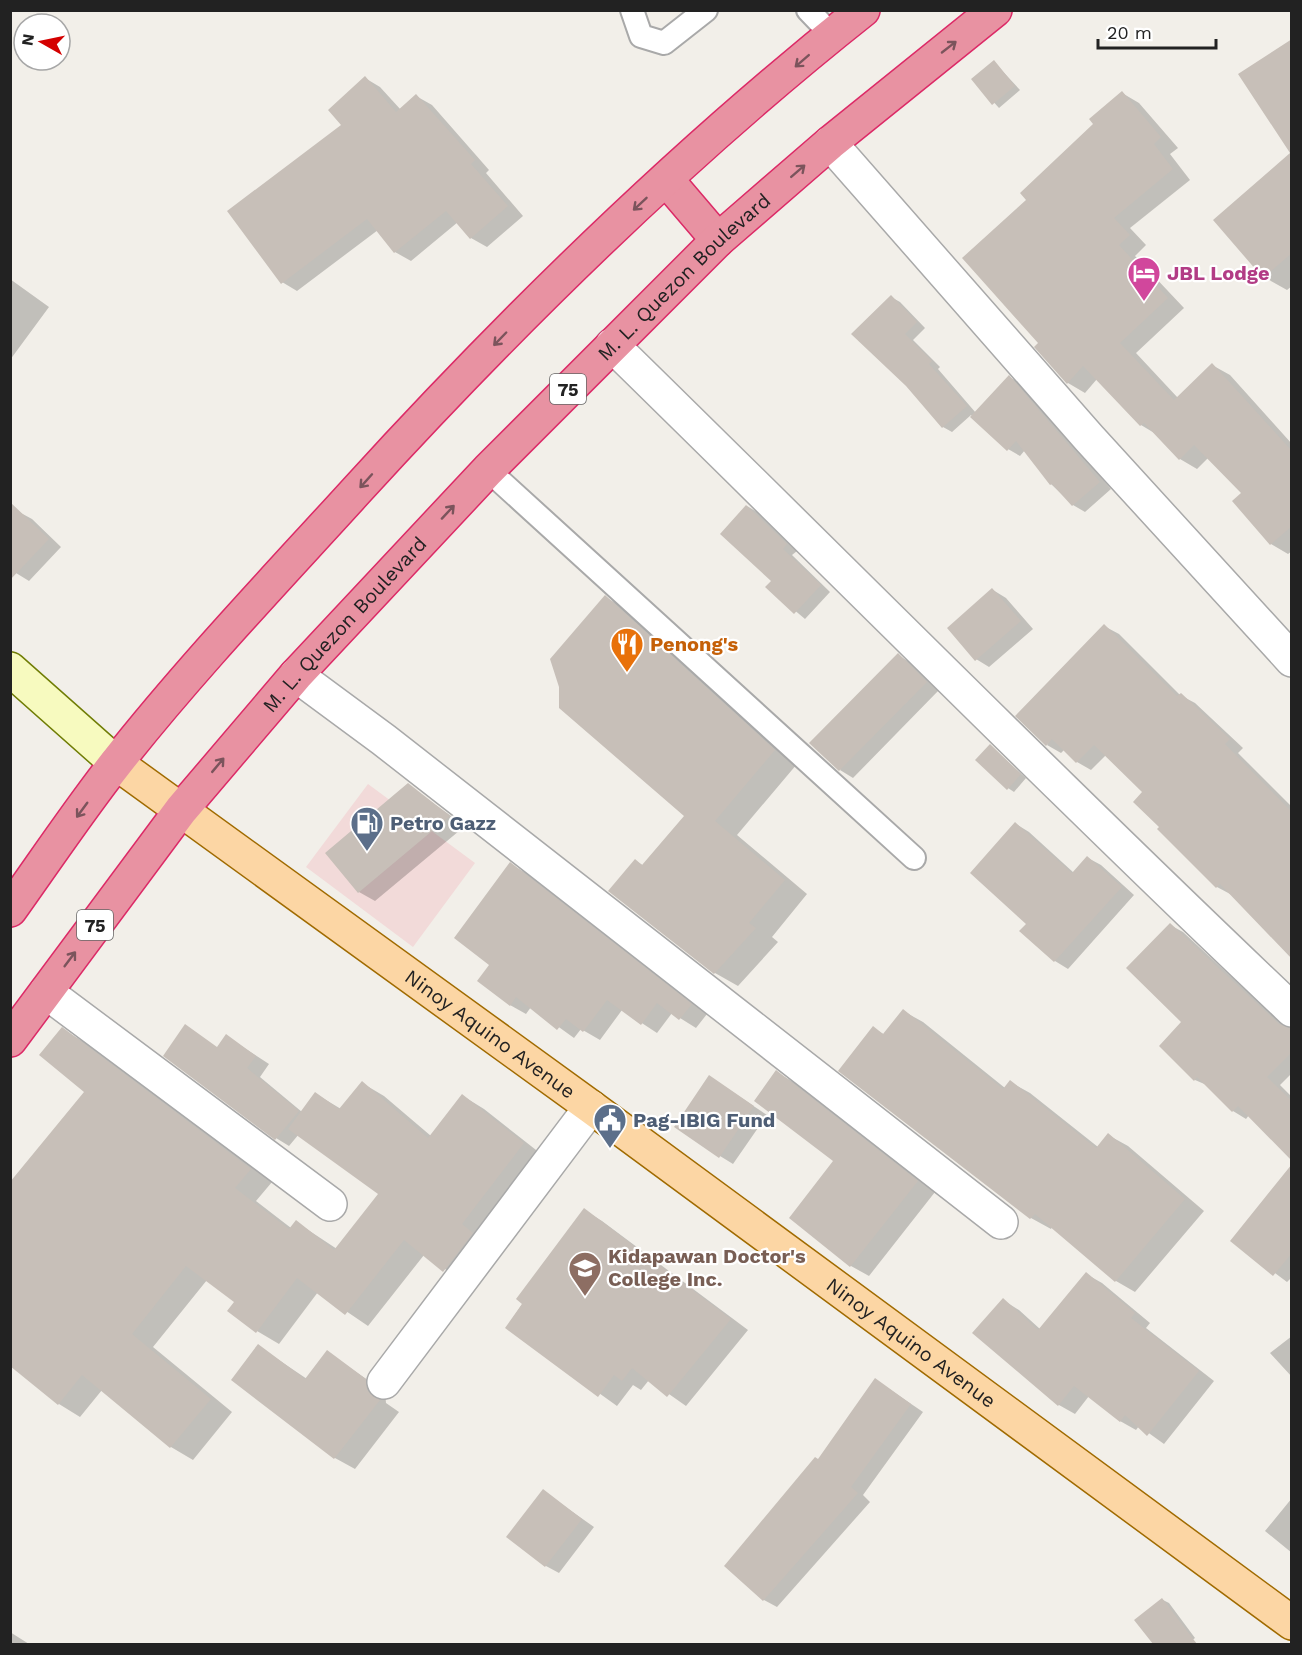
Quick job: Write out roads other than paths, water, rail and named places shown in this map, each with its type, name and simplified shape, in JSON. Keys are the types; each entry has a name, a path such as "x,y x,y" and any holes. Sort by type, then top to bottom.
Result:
{"highway":[{"path":"10,910 116,763 236,622 427,414 550,288 666,179 863,10"},
{"name":"M. L. Quezon Boulevard","path":"181,810 296,675 488,470 718,240 830,143 995,10"},
{"path":"666,179 718,240"},
{"name":"75","path":"10,1040 181,810"}],"main road":[{"path":"10,669 116,763"},
{"name":"Ninoy Aquino Avenue","path":"116,763 591,1107 1292,1623"}],"street":[{"path":"830,143 1089,438 1292,660"},
{"path":"612,345 909,635 1091,820 1292,1010"},
{"path":"296,675 384,740 1001,1222"},
{"path":"46,992 330,1204"},
{"path":"384,1382 591,1107"}],"lane":[{"path":"632,10 641,36 664,43 706,10"},
{"path":"808,10 832,35"},
{"path":"488,470 914,858"}],"place":[{"name":"JBL Lodge","path":"1144,302"},
{"name":"Penong's","path":"627,673"},
{"name":"Petro Gazz","path":"367,852"},
{"name":"Pag-IBIG Fund","path":"610,1149"},
{"name":"Kidapawan Doctor's College Inc.","path":"585,1297"}]}
